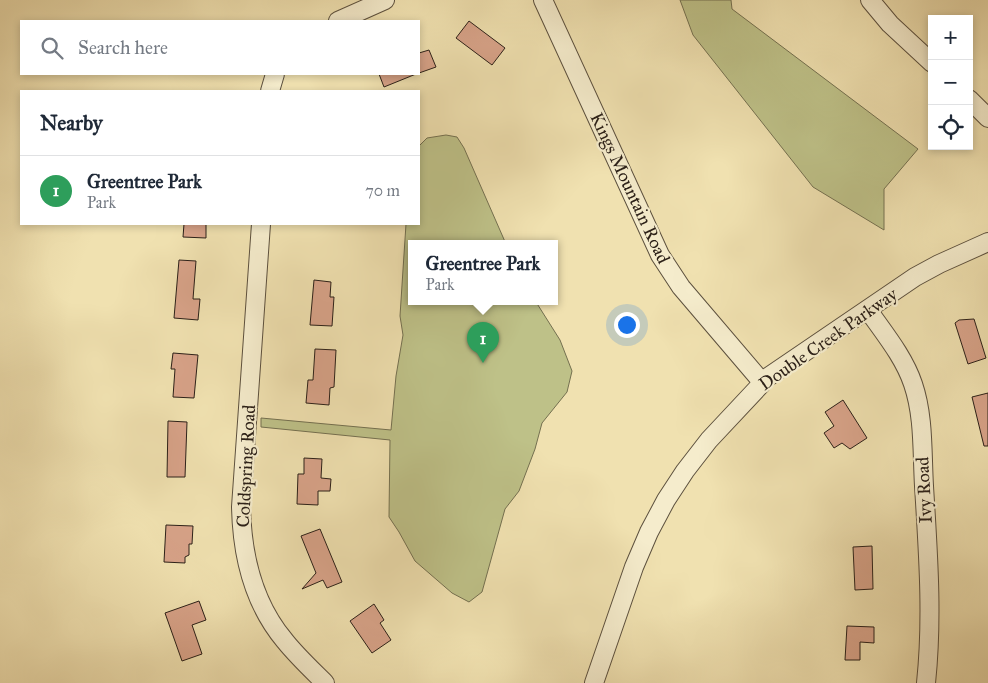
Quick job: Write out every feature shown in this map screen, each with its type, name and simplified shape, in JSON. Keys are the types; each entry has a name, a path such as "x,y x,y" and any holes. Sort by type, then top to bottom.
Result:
{"street":[{"path":"340,20 385,0"},
{"name":"Kings Mountain Road","path":"543,0 660,255 681,287 762,382"},
{"path":"870,0 890,24 928,60"},
{"path":"270,90 275,75"},
{"path":"973,103 988,118"},
{"name":"Coldspring Road","path":"261,225 241,507 244,547 257,596 269,618 283,639 325,683"},
{"name":"Double Creek Parkway","path":"594,683 634,567 649,532 666,500 708,440 762,382 931,268 988,242"},
{"name":"Ivy Road","path":"868,310 904,363 914,388 920,416 930,601 930,644 926,683"}],"green space":[{"path":"680,0 731,0 732,9 918,149 884,189 884,230 813,187 693,35"},
{"path":"446,135 457,137 464,148 504,240 408,240 408,305 538,305 560,340 572,371 567,392 542,423 535,449 519,491 505,509 482,592 469,602 452,593 415,561 389,517 390,440 261,427 261,418 391,430 396,376 403,335 400,316 406,225 420,225 420,145 427,138"}],"building":[{"path":"469,21 505,48 492,65 456,38"},
{"path":"429,50 436,67 420,73 420,53"},
{"path":"379,75 414,75 384,87"},
{"path":"184,225 206,225 206,238 183,237"},
{"path":"179,260 196,261 193,299 200,299 198,320 174,318"},
{"path":"314,280 331,282 330,297 334,297 332,326 310,325"},
{"path":"974,319 986,358 968,364 955,323 959,320"},
{"path":"315,349 336,350 334,387 330,388 329,405 306,403 308,380 313,380"},
{"path":"173,353 198,355 194,398 173,397 175,369 171,369"},
{"path":"988,393 988,446 984,446 972,397"},
{"path":"843,400 867,438 850,449 842,443 834,448 824,433 834,426 825,412"},
{"path":"168,421 187,422 185,477 167,477"},
{"path":"304,458 322,459 321,478 331,479 330,491 318,491 318,505 297,504 298,474 304,474"},
{"path":"166,525 193,526 192,544 189,544 189,555 185,557 185,563 164,562"},
{"path":"320,529 342,582 327,588 323,580 302,589 316,573 301,536"},
{"path":"872,546 873,589 855,590 853,547"},
{"path":"199,601 206,620 192,625 202,654 182,661 165,613"},
{"path":"374,604 384,620 380,623 391,640 372,653 350,621"},
{"path":"847,626 874,627 874,643 860,642 860,660 845,660"}],"place":[{"name":"Greentree Park","path":"483,363"}]}
